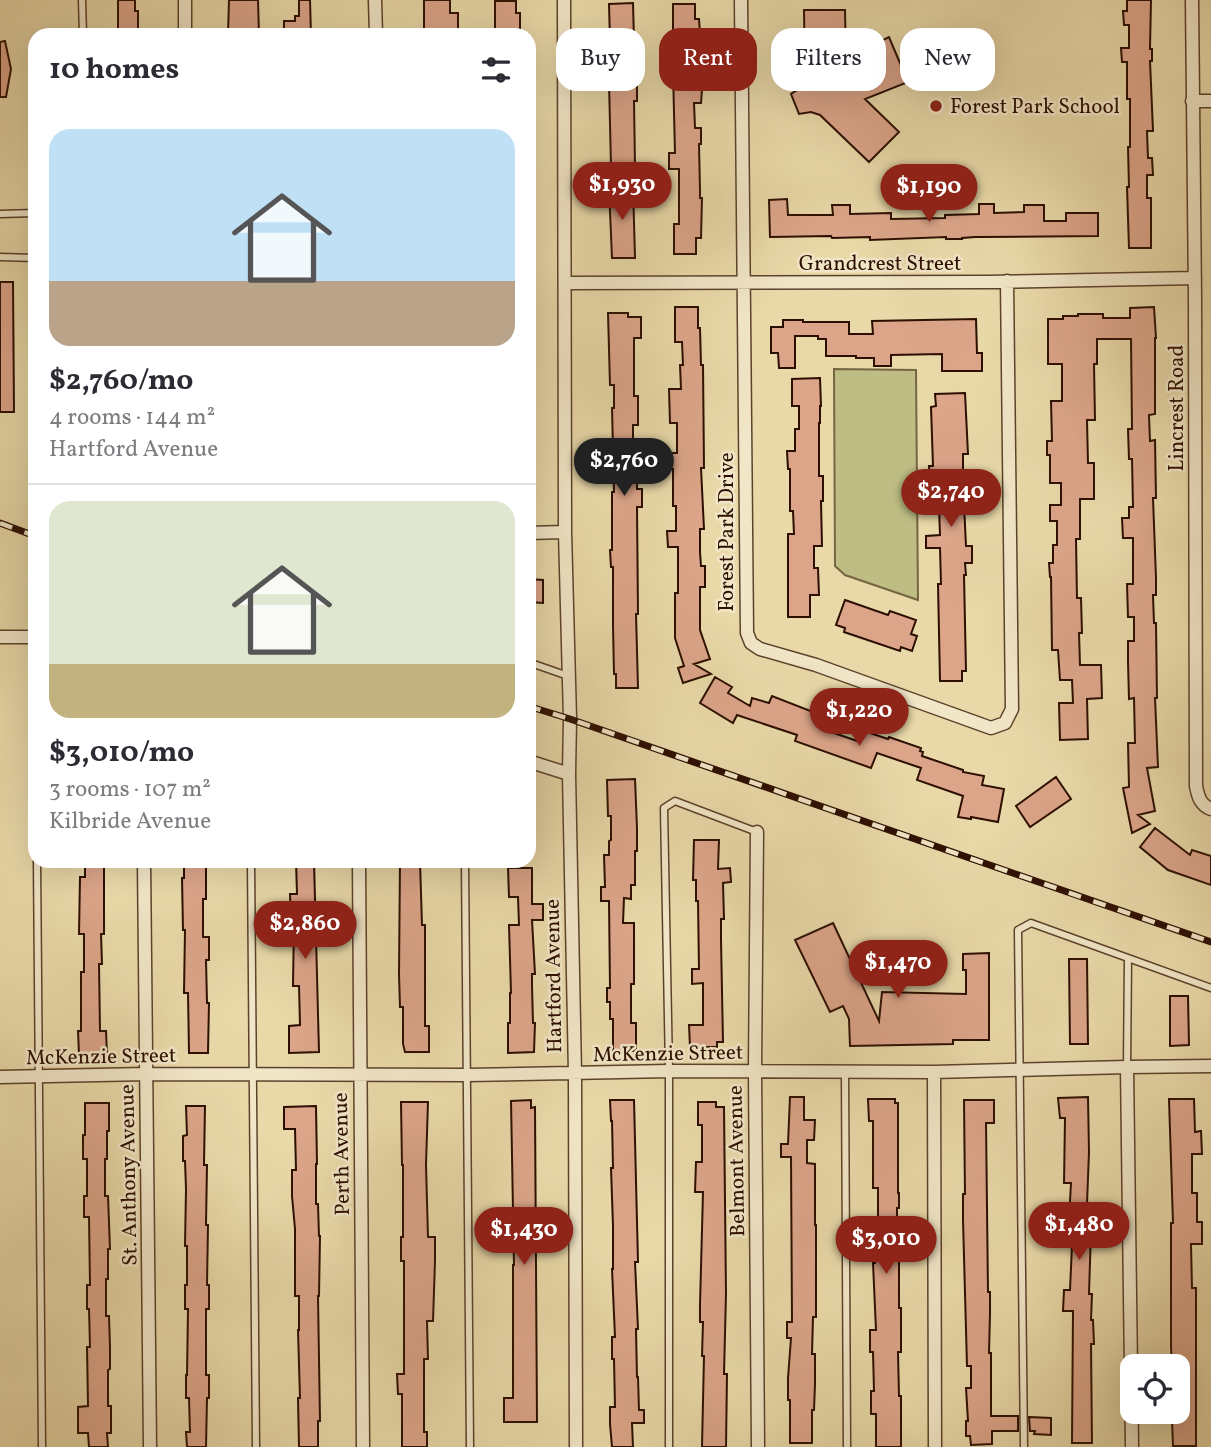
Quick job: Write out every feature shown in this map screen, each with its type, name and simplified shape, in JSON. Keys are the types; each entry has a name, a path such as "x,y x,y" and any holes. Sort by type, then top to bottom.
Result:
{"street":[{"path":"185,0 186,28"},
{"path":"375,0 376,28"},
{"name":"Hartford Avenue","path":"564,0 565,532 570,676 569,774 575,1074 576,1447"},
{"name":"Forest Park Drive","path":"741,0 747,633 751,643 760,649 816,665 991,728 1005,723 1012,709 1007,281"},
{"name":"Lincrest Road","path":"1192,0 1196,786 1199,799 1211,809"},
{"path":"1192,101 1211,101"},
{"name":"Grandcrest Street","path":"565,283 1195,278"},
{"path":"536,533 565,532"},
{"path":"0,637 28,637"},
{"path":"536,764 569,774"},
{"name":"Belmont Avenue","path":"757,832 755,1071 758,1447"},
{"name":"St. Anthony Avenue","path":"144,868 150,1447"},
{"name":"Perth Avenue","path":"359,868 363,1447"},
{"name":"McKenzie Street","path":"0,1077 146,1074 467,1075 668,1071 934,1072 1211,1066"},
{"path":"1127,1067 1132,1447"},
{"path":"934,1072 935,1447"}],"lane":[{"path":"82,0 83,28"},
{"path":"0,214 28,213"},
{"path":"0,257 28,258"},
{"path":"536,665 570,676"},
{"path":"669,1447 664,808 675,801 757,832"},
{"path":"37,868 42,1447"},
{"path":"251,868 256,1447"},
{"path":"466,868 470,1447"},
{"path":"1024,1447 1018,930 1031,923 1211,988"},
{"path":"1127,1067 1128,958"},
{"path":"845,1071 847,1447"}],"shaded area":[{"path":"834,369 916,370 918,600 845,575 835,566"}],"building":[{"path":"118,0 135,0 138,28 118,28"},
{"path":"229,0 258,0 259,28 228,28"},
{"path":"299,0 310,0 311,28 284,28 284,21 295,21 295,16 299,16"},
{"path":"424,0 450,0 450,13 458,13 458,28 424,28"},
{"path":"1127,0 1151,0 1153,131 1147,131 1148,158 1152,158 1153,175 1147,175 1147,198 1151,198 1151,248 1129,248 1127,187 1130,99 1127,99 1127,62 1122,62 1121,48 1129,48 1129,25 1124,25 1123,11 1127,11"},
{"path":"495,1 516,1 516,13 520,13 520,28 495,28"},
{"path":"633,3 634,28 610,28 609,4"},
{"path":"673,4 695,4 695,19 699,19 700,28 673,28"},
{"path":"804,10 845,10 845,28 804,28"},
{"path":"889,37 900,63 900,85 886,91 886,38"},
{"path":"5,41 11,69 6,97 0,97 0,42"},
{"path":"609,91 637,91 637,101 634,101 635,167 611,166"},
{"path":"673,91 702,91 701,103 694,103 695,128 701,128 699,144 702,198 701,238 696,238 696,254 674,254 674,224 679,224 679,169 669,169 669,153 675,153"},
{"path":"796,91 885,91 865,99 899,132 869,162 820,115 811,112 799,114 791,94"},
{"path":"609,187 633,187 635,258 612,258"},
{"path":"787,199 788,215 833,215 832,205 850,205 850,214 891,213 891,219 979,214 979,204 994,204 994,213 1024,212 1024,205 1044,205 1044,221 1066,221 1066,213 1098,213 1098,236 870,240 870,237 770,237 769,200"},
{"path":"0,282 13,282 14,412 0,412"},
{"path":"675,307 698,307 703,365 704,468 701,468 704,529 700,529 700,552 701,566 705,566 705,587 700,587 700,630 710,659 694,664 711,674 683,683 678,668 684,666 675,638 678,547 668,547 667,531 676,531 673,469 668,469 668,453 677,453 677,423 670,423 669,389 681,389 680,365 683,365 682,342 675,342"},
{"path":"1154,307 1155,414 1149,415 1150,441 1155,440 1156,498 1153,498 1156,595 1153,595 1156,623 1158,767 1147,768 1155,811 1138,815 1150,824 1132,833 1123,788 1129,787 1128,743 1135,743 1134,698 1129,699 1128,662 1128,641 1134,641 1134,617 1128,617 1127,584 1133,584 1133,538 1123,538 1122,518 1129,518 1129,507 1133,507 1128,429 1132,429 1131,339 1097,339 1097,364 1094,364 1095,420 1087,420 1088,463 1094,463 1094,499 1080,499 1080,539 1076,539 1077,598 1081,598 1080,665 1101,665 1102,698 1087,699 1088,739 1060,740 1059,703 1073,703 1072,680 1060,680 1058,650 1052,650 1049,563 1053,563 1053,545 1057,545 1057,521 1050,521 1050,505 1061,505 1061,483 1050,483 1047,441 1052,441 1051,401 1062,401 1062,364 1048,364 1048,319 1063,319 1063,316 1078,314 1130,318 1130,308"},
{"path":"608,313 628,313 628,317 641,317 641,338 634,338 634,396 638,396 638,425 633,425 633,478 637,478 637,489 642,489 642,507 637,507 638,688 616,688 614,674 613,567 610,550 614,492 614,385 610,385"},
{"path":"976,319 977,353 982,353 982,371 942,371 942,354 891,355 891,366 874,366 874,358 826,356 826,339 818,339 818,336 795,336 795,368 779,368 778,353 771,353 771,327 783,327 783,320 849,322 849,334 873,334 872,321"},
{"path":"820,378 819,476 823,476 822,546 814,546 814,568 818,568 819,595 810,595 810,617 788,617 788,534 794,534 787,451 795,451 795,429 799,429 799,406 792,406 792,379"},
{"path":"965,393 968,454 963,454 963,483 966,546 972,546 972,563 965,563 964,575 966,671 962,671 962,681 940,681 940,548 926,548 926,536 940,535 938,479 930,479 929,466 933,466 931,407 936,406 935,394"},
{"path":"536,580 543,580 543,603 536,603"},
{"path":"845,600 888,615 890,611 916,620 911,634 917,636 912,651 901,647 900,651 844,632 845,628 836,625"},
{"path":"715,677 732,687 728,693 750,706 752,698 769,703 772,696 826,717 823,727 834,733 860,742 864,731 888,739 889,737 921,748 922,756 963,772 984,776 982,785 1004,789 998,822 958,817 963,796 917,780 921,768 877,753 871,768 795,741 797,735 737,715 733,723 700,703"},
{"path":"1056,777 1071,799 1030,827 1016,806"},
{"path":"635,779 635,885 631,885 631,899 624,898 623,923 634,923 631,1023 636,1023 636,1051 613,1051 613,1019 610,1019 610,1002 607,1002 607,988 610,988 609,901 601,901 601,887 605,887 604,855 609,855 611,840 607,780"},
{"path":"1155,828 1190,855 1192,850 1211,856 1211,885 1168,870 1140,847"},
{"path":"694,840 719,840 718,869 730,868 731,882 723,883 723,1042 717,1042 717,1047 690,1047 689,1025 703,1025 703,983 692,984 692,969 699,969 698,901 696,880 693,880"},
{"path":"85,868 104,868 104,934 101,934 102,964 99,964 100,1031 106,1031 107,1054 79,1054 81,972 84,972 84,934 79,934 80,877 85,877"},
{"path":"184,868 206,868 203,937 209,937 209,960 206,960 208,1053 189,1053 188,993 184,993"},
{"path":"296,868 314,868 319,1052 289,1053 289,1026 300,1025 299,986 293,986 294,922 291,922 290,894 297,894"},
{"path":"400,868 420,868 422,925 425,925 425,1026 429,1026 429,1052 405,1052 399,974"},
{"path":"508,868 532,868 532,904 543,904 543,920 532,920 535,974 532,974 534,1052 508,1053 511,993 509,925 519,925 518,897 509,897"},
{"path":"833,923 879,1021 882,992 966,994 963,954 989,953 989,1040 953,1040 953,1044 850,1046 849,1019 843,1006 830,1012 795,940"},
{"path":"1069,959 1087,959 1088,1044 1070,1044"},
{"path":"1170,996 1188,996 1189,1045 1170,1046"},
{"path":"790,1097 804,1097 804,1120 815,1120 814,1140 807,1140 807,1163 815,1164 816,1317 813,1317 812,1354 815,1354 815,1384 812,1443 790,1443 788,1378 791,1338 787,1338 787,1322 792,1322 791,1157 781,1157 781,1144 788,1144"},
{"path":"1088,1097 1086,1230 1091,1230 1089,1294 1092,1294 1094,1344 1091,1344 1092,1443 1072,1443 1073,1311 1063,1311 1064,1290 1070,1290 1071,1183 1064,1183 1065,1118 1060,1118 1058,1098"},
{"path":"868,1099 895,1099 895,1103 898,1103 897,1240 901,1308 901,1352 898,1352 901,1447 876,1447 876,1414 871,1414 871,1391 874,1391 870,1330 876,1330 873,1263 875,1229 878,1229 878,1188 873,1188 873,1121 869,1121"},
{"path":"1169,1099 1194,1099 1195,1132 1201,1131 1202,1154 1192,1154 1192,1193 1197,1193 1197,1222 1202,1222 1202,1244 1191,1244 1192,1288 1196,1288 1196,1446 1173,1446 1172,1424 1190,1424 1190,1354 1171,1354 1173,1223"},
{"path":"531,1100 531,1108 535,1107 537,1422 504,1422 504,1398 513,1398 511,1101"},
{"path":"610,1100 634,1100 638,1262 635,1262 637,1377 639,1410 644,1410 644,1423 632,1423 633,1447 612,1447 610,1424 610,1407 615,1407 612,1337 615,1337"},
{"path":"964,1100 994,1100 994,1123 986,1123 991,1416 1018,1416 1018,1431 992,1431 992,1444 971,1445 970,1436 966,1436 966,1388 971,1388 971,1366 967,1366 963,1220"},
{"path":"401,1102 428,1102 428,1237 435,1237 435,1261 433,1321 427,1321 428,1359 424,1359 424,1432 427,1432 427,1447 402,1447 402,1394 398,1394 397,1374 404,1374"},
{"path":"698,1102 716,1102 716,1107 724,1107 726,1447 702,1447 704,1356 700,1305 703,1192 695,1192 696,1162 702,1162 702,1125 698,1125"},
{"path":"85,1103 109,1103 105,1159 110,1249 106,1279 106,1316 109,1316 110,1347 108,1406 111,1406 108,1447 89,1447 88,1433 78,1433 78,1407 88,1406 87,1347 90,1347 87,1309 87,1285 90,1285 89,1217 84,1217 84,1196 87,1196 87,1159 83,1159"},
{"path":"186,1106 205,1106 204,1165 207,1165 209,1285 209,1309 206,1309 206,1375 209,1375 209,1398 206,1447 187,1447 186,1432 190,1432 189,1398 186,1398 188,1309 185,1309 187,1246 183,1161 183,1136 187,1135"},
{"path":"316,1106 316,1204 320,1236 320,1421 318,1447 299,1447 299,1296 295,1296 292,1196 292,1170 296,1170 295,1129 284,1129 284,1107"},
{"path":"1029,1417 1051,1418 1051,1435 1034,1434 1035,1431 1030,1431"}],"railway":[{"path":"0,523 28,533"},
{"path":"536,708 1211,942"}],"place":[{"name":"Forest Park School","path":"936,106"}]}
